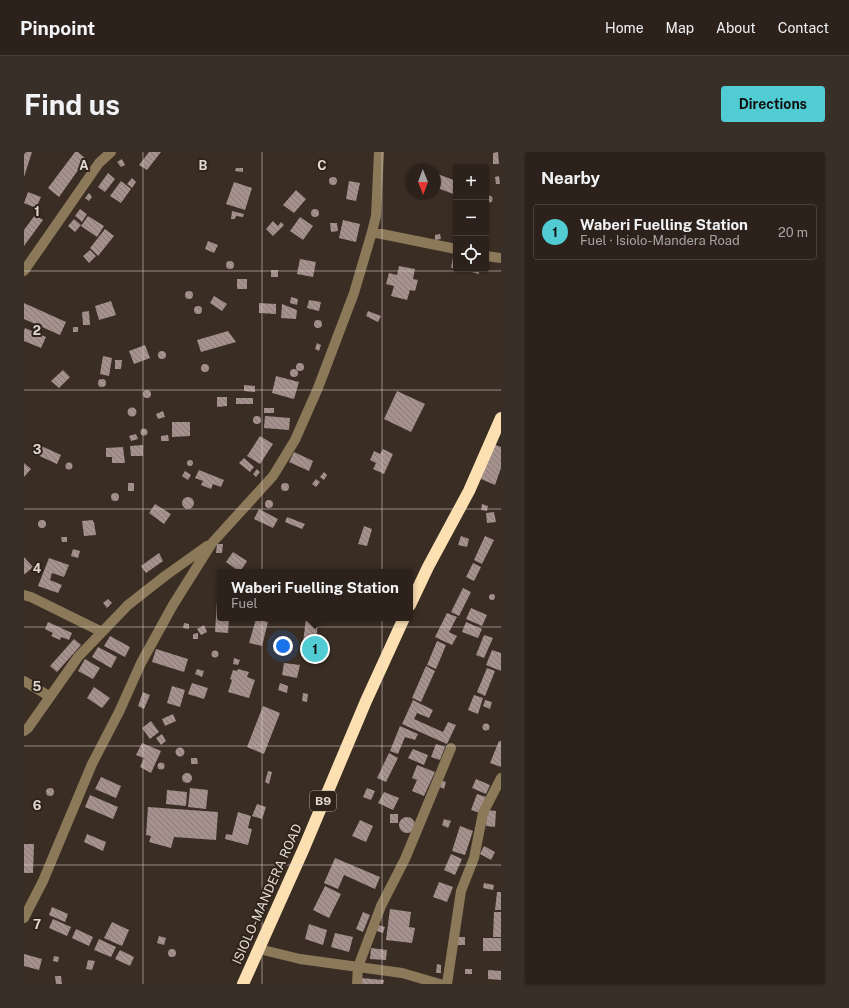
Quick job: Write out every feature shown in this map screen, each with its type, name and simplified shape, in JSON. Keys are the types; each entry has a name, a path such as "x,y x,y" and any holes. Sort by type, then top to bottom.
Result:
{"highway":[{"path":"413,599 428,567 469,491 501,418"},
{"name":"ISIOLO-MANDERA ROAD","path":"243,984 260,949 366,701 403,621"}],"street":[{"path":"24,272 99,163 111,152"},
{"path":"24,918 43,880 92,764 119,712 141,663 173,605 212,543 273,476 295,440 318,388 354,293 372,232 376,216 378,152"},
{"path":"372,232 453,248"},
{"path":"489,256 501,258"},
{"path":"24,731 28,728 49,696 78,657 128,605 165,576 212,543"},
{"path":"24,595 102,632"},
{"path":"24,681 49,696"},
{"path":"357,984 358,967 381,906 405,859 451,748"},
{"path":"447,984 461,891 474,858 483,813 501,778"},
{"path":"260,949 300,959 402,973 440,984"}],"building":[{"path":"24,152 32,152 24,177"},
{"path":"75,152 78,152 86,159 59,197 48,188"},
{"path":"149,152 161,152 147,170 139,165"},
{"path":"498,152 499,164 493,164 493,153"},
{"path":"122,159 125,165 121,167 117,162"},
{"path":"236,168 243,168 243,172 235,171"},
{"path":"108,173 115,179 105,192 98,187"},
{"path":"441,175 453,180 453,194 441,189"},
{"path":"499,176 500,184 496,184 495,177"},
{"path":"331,177 335,177 337,181 335,185 331,185 329,183 329,179"},
{"path":"132,178 136,182 132,188 127,184"},
{"path":"121,181 131,189 121,203 110,196"},
{"path":"349,181 360,183 356,201 346,199"},
{"path":"234,182 252,188 245,210 226,204"},
{"path":"296,190 306,199 294,213 283,205"},
{"path":"28,192 41,197 36,208 24,203"},
{"path":"89,193 92,197 89,201 85,198"},
{"path":"489,195 492,196 492,202 489,203"},
{"path":"80,209 87,214 82,222 75,216"},
{"path":"313,209 317,209 319,213 317,217 313,217 311,215 311,211"},
{"path":"232,211 244,214 243,217 236,216 235,219 231,219"},
{"path":"35,215 43,220 24,246 24,230"},
{"path":"88,216 104,226 97,237 81,226"},
{"path":"300,217 313,226 303,240 290,231"},
{"path":"74,219 81,225 75,232 68,226"},
{"path":"343,220 360,224 356,242 339,238"},
{"path":"273,221 278,226 281,222 284,225 273,236 266,229"},
{"path":"330,223 337,223 338,231 331,232"},
{"path":"105,229 114,236 98,256 90,248"},
{"path":"440,234 441,239 435,240 435,235"},
{"path":"208,241 218,245 214,253 205,249"},
{"path":"90,250 96,256 89,263 83,256"},
{"path":"453,257 453,268 451,268"},
{"path":"300,259 316,262 313,277 297,274"},
{"path":"228,261 232,261 234,265 232,269 228,269 226,267 226,263"},
{"path":"399,266 415,269 413,279 418,280 415,291 410,290 407,300 391,296 394,286 386,284 389,273 397,275"},
{"path":"271,270 278,270 278,277 271,277"},
{"path":"237,279 247,279 247,289 237,289"},
{"path":"187,291 191,291 193,295 191,299 187,299 185,297 185,293"},
{"path":"214,296 227,304 222,311 210,303"},
{"path":"291,297 298,299 297,305 290,303"},
{"path":"309,300 321,302 319,311 307,308"},
{"path":"111,301 116,315 99,320 95,306"},
{"path":"24,303 66,322 60,335 24,319"},
{"path":"259,303 276,304 276,314 259,313"},
{"path":"282,304 297,310 296,319 281,318"},
{"path":"196,306 200,306 202,310 200,314 196,314 194,312 194,308"},
{"path":"89,311 90,325 83,325 82,312"},
{"path":"368,311 381,316 378,322 366,316"},
{"path":"316,320 320,320 322,324 320,328 316,328 314,326 314,322"},
{"path":"73,327 78,327 78,332 73,332"},
{"path":"25,328 46,337 41,348 24,341"},
{"path":"228,331 236,342 201,352 197,340"},
{"path":"317,343 321,345 319,351 315,349"},
{"path":"145,345 150,358 134,364 129,351"},
{"path":"162,351 165,352 165,358 162,359 159,358 158,355 159,352"},
{"path":"103,356 112,358 109,376 100,374"},
{"path":"115,360 122,360 121,369 115,369"},
{"path":"298,363 302,363 304,367 302,371 298,371 296,369 296,365"},
{"path":"203,364 207,364 209,368 207,372 203,372 201,370 201,366"},
{"path":"292,369 296,369 298,373 296,377 292,377 290,375 290,371"},
{"path":"63,370 70,377 59,388 51,381"},
{"path":"276,376 299,382 294,399 272,393"},
{"path":"100,379 104,379 106,383 104,387 100,387 98,385 98,381"},
{"path":"244,385 255,386 255,392 244,391"},
{"path":"147,390 150,391 150,397 147,398 144,397 143,394 144,391"},
{"path":"397,391 425,404 411,432 384,419"},
{"path":"217,397 227,397 227,406 217,407"},
{"path":"236,398 253,398 253,404 236,404"},
{"path":"132,407 137,412 132,417 127,412"},
{"path":"264,408 274,408 274,413 264,413"},
{"path":"163,411 165,417 158,419 156,414"},
{"path":"255,416 259,416 261,420 259,424 255,424 253,422 253,418"},
{"path":"265,416 290,418 289,430 264,428"},
{"path":"172,422 190,422 190,436 172,437"},
{"path":"144,428 147,429 147,435 144,436 141,435 140,432 141,429"},
{"path":"136,434 138,439 131,441 129,436"},
{"path":"168,435 169,441 161,441 161,436"},
{"path":"260,436 273,444 260,464 247,456"},
{"path":"37,444 61,455 57,464 33,453"},
{"path":"493,444 501,447 501,468 495,485 481,479"},
{"path":"143,445 143,456 131,456 130,446"},
{"path":"123,447 125,463 112,463 112,457 106,457 106,448"},
{"path":"383,449 393,454 384,474 373,469 376,463 370,460 374,451 380,454"},
{"path":"294,452 313,461 309,471 289,462"},
{"path":"244,458 254,467 250,472 239,463"},
{"path":"190,460 193,463 190,466 187,463"},
{"path":"24,463 31,469 24,477"},
{"path":"69,463 72,466 69,469 66,466"},
{"path":"257,469 260,472 256,477 253,474"},
{"path":"199,470 224,480 221,487 213,484 211,489 201,485 203,481 195,478"},
{"path":"185,471 191,475 188,480 182,476"},
{"path":"324,472 327,475 324,480 320,477"},
{"path":"316,479 320,482 316,487 312,484"},
{"path":"128,483 134,483 134,491 128,491"},
{"path":"283,483 287,483 289,487 287,491 283,491 281,489 281,485"},
{"path":"115,493 118,494 118,500 115,501 112,500 111,497 112,494"},
{"path":"186,497 190,497 194,503 190,509 186,509 182,505 182,501"},
{"path":"267,500 271,500 273,504 271,508 267,508 265,506 265,502"},
{"path":"155,504 171,514 164,524 149,513"},
{"path":"482,504 488,506 487,511 481,510"},
{"path":"259,509 278,519 273,528 254,519"},
{"path":"494,512 496,522 487,523 486,513"},
{"path":"287,517 305,524 302,529 285,522"},
{"path":"40,520 44,520 46,524 44,528 40,528 38,526 38,522"},
{"path":"93,520 96,535 84,536 82,521"},
{"path":"364,526 372,529 367,546 358,544"},
{"path":"461,536 469,539 467,547 458,545"},
{"path":"485,536 494,540 482,564 474,560"},
{"path":"61,537 67,537 67,542 62,542"},
{"path":"217,544 223,544 222,553 216,553"},
{"path":"73,549 80,551 78,558 71,556"},
{"path":"233,552 247,561 242,569 236,569 226,562"},
{"path":"159,553 163,561 146,573 141,566"},
{"path":"24,557 33,567 25,574 24,574"},
{"path":"49,558 69,565 64,577 52,573 50,580 62,585 58,593 38,586"},
{"path":"473,563 481,567 474,581 466,577"},
{"path":"463,588 471,592 459,616 451,612"},
{"path":"492,594 495,597 492,600 489,597"},
{"path":"108,599 112,603 107,608 103,603"},
{"path":"217,601 217,621 229,621 228,633 215,632"},
{"path":"471,608 487,615 482,626 466,619"},
{"path":"447,613 457,617 449,632 457,636 452,645 435,637"},
{"path":"255,621 268,622 262,646 249,643"},
{"path":"306,621 318,621 316,644 303,643"},
{"path":"48,622 72,633 69,640 61,637 60,640 51,636 53,633 45,629"},
{"path":"466,622 482,629 478,638 462,632"},
{"path":"184,623 189,624 189,629 183,628"},
{"path":"204,625 207,632 201,635 197,629"},
{"path":"198,633 198,639 193,639 193,634"},
{"path":"484,635 493,638 484,658 476,655"},
{"path":"110,636 130,647 125,657 104,646"},
{"path":"74,639 81,645 57,672 50,666"},
{"path":"437,641 446,645 436,669 427,665"},
{"path":"98,647 117,657 111,668 92,657"},
{"path":"156,649 188,659 184,672 152,662"},
{"path":"492,650 501,653 501,671 486,665"},
{"path":"215,651 218,654 215,657 212,654"},
{"path":"311,656 319,659 318,664 309,662"},
{"path":"234,658 240,660 238,665 233,664"},
{"path":"85,659 100,668 93,679 78,671"},
{"path":"284,663 300,665 297,678 282,675"},
{"path":"426,666 435,671 421,702 412,698"},
{"path":"487,668 495,671 485,696 477,692"},
{"path":"197,669 204,671 202,677 195,674"},
{"path":"238,669 249,672 247,677 255,680 249,698 228,692 232,680 230,679 233,670 237,671"},
{"path":"192,683 208,688 204,699 188,694"},
{"path":"280,683 288,686 287,693 278,690"},
{"path":"172,686 185,690 180,707 167,703"},
{"path":"94,687 110,698 102,708 87,698"},
{"path":"143,692 150,695 144,709 138,706"},
{"path":"303,693 308,694 307,702 302,701"},
{"path":"474,695 483,698 478,714 468,710"},
{"path":"413,700 433,710 429,718 417,713 414,719 443,732 448,722 456,725 447,744 402,724"},
{"path":"485,700 492,702 490,709 483,706"},
{"path":"263,706 280,713 264,754 247,747"},
{"path":"173,714 176,721 165,726 162,719"},
{"path":"151,721 159,732 150,739 142,728"},
{"path":"486,723 489,724 489,730 486,731 483,730 482,727 483,724"},
{"path":"400,726 418,734 415,740 405,737 398,754 390,751"},
{"path":"162,734 166,741 161,745 156,738"},
{"path":"499,741 501,741 501,767 490,763"},
{"path":"142,743 161,751 151,773 140,767 144,758 136,755"},
{"path":"436,744 445,747 440,760 431,757"},
{"path":"178,748 182,748 184,752 182,756 178,756 176,754 176,750"},
{"path":"413,749 428,755 424,765 408,758"},
{"path":"389,753 398,758 386,782 377,778"},
{"path":"191,758 197,758 198,764 191,764"},
{"path":"161,763 164,766 161,769 158,766"},
{"path":"417,765 435,772 424,796 412,791 417,780 412,778"},
{"path":"268,771 272,772 269,784 265,782"},
{"path":"185,773 189,773 191,774 191,782 185,783 182,780 182,776"},
{"path":"101,777 121,786 116,798 95,789"},
{"path":"476,779 490,785 486,794 472,788"},
{"path":"440,780 446,782 444,789 438,786"},
{"path":"50,788 53,789 53,795 50,796 47,795 46,792 47,789"},
{"path":"190,788 208,790 206,809 188,807"},
{"path":"367,788 375,791 371,800 363,797"},
{"path":"167,790 187,792 186,806 166,804"},
{"path":"384,792 399,798 393,810 378,803"},
{"path":"477,794 486,797 480,813 471,810"},
{"path":"90,795 118,807 113,819 85,807"},
{"path":"257,804 266,807 262,819 252,816"},
{"path":"148,807 218,812 216,840 174,837 171,848 149,842 151,836 146,835"},
{"path":"487,810 496,811 495,827 486,826"},
{"path":"238,812 251,816 248,828 252,829 248,845 225,839 226,834 232,835"},
{"path":"390,814 398,814 398,823 390,823"},
{"path":"407,817 413,819 415,825 413,831 407,833 401,831 399,825 401,819"},
{"path":"444,819 451,821 448,828 442,825"},
{"path":"360,820 373,826 366,842 352,836"},
{"path":"460,826 473,831 465,855 452,851"},
{"path":"87,834 106,842 103,851 84,842"},
{"path":"24,844 34,844 33,873 24,873"},
{"path":"484,846 495,852 491,860 480,854"},
{"path":"451,854 462,859 455,875 444,870"},
{"path":"335,858 380,877 375,889 344,875 338,889 324,883"},
{"path":"439,882 453,887 447,902 433,897"},
{"path":"484,883 494,885 493,890 483,888"},
{"path":"325,886 341,894 329,918 313,910"},
{"path":"497,892 501,892 501,910 495,910"},
{"path":"52,907 68,914 65,922 49,915"},
{"path":"390,909 411,912 409,927 415,928 412,943 386,940"},
{"path":"363,912 370,915 363,932 356,929"},
{"path":"494,912 501,912 501,937 493,937"},
{"path":"53,919 71,927 67,936 49,928"},
{"path":"112,922 129,930 122,946 104,938"},
{"path":"309,924 327,930 323,945 305,939"},
{"path":"378,925 385,927 383,933 377,931"},
{"path":"76,929 93,937 89,946 72,938"},
{"path":"335,933 353,937 349,952 331,947"},
{"path":"159,936 166,938 164,945 157,943"},
{"path":"457,937 465,937 465,945 457,945"},
{"path":"483,938 501,938 501,951 483,951"},
{"path":"99,939 116,947 111,957 94,950"},
{"path":"371,948 387,950 386,960 370,959"},
{"path":"172,949 175,950 175,956 172,957 169,956 168,953 169,950"},
{"path":"120,950 134,957 130,966 115,959"},
{"path":"24,954 42,959 39,970 24,966"},
{"path":"54,956 59,957 58,962 53,961"},
{"path":"88,960 95,961 92,970 86,969"},
{"path":"437,964 441,965 441,973 436,973"},
{"path":"465,969 472,969 472,974 465,974"},
{"path":"488,970 501,971 501,980 488,979"},
{"path":"55,976 61,976 62,984 56,984"},
{"path":"361,978 384,980 383,984 360,984"}],"place":[{"name":"Waberi Fuelling Station","path":"315,649"}]}
